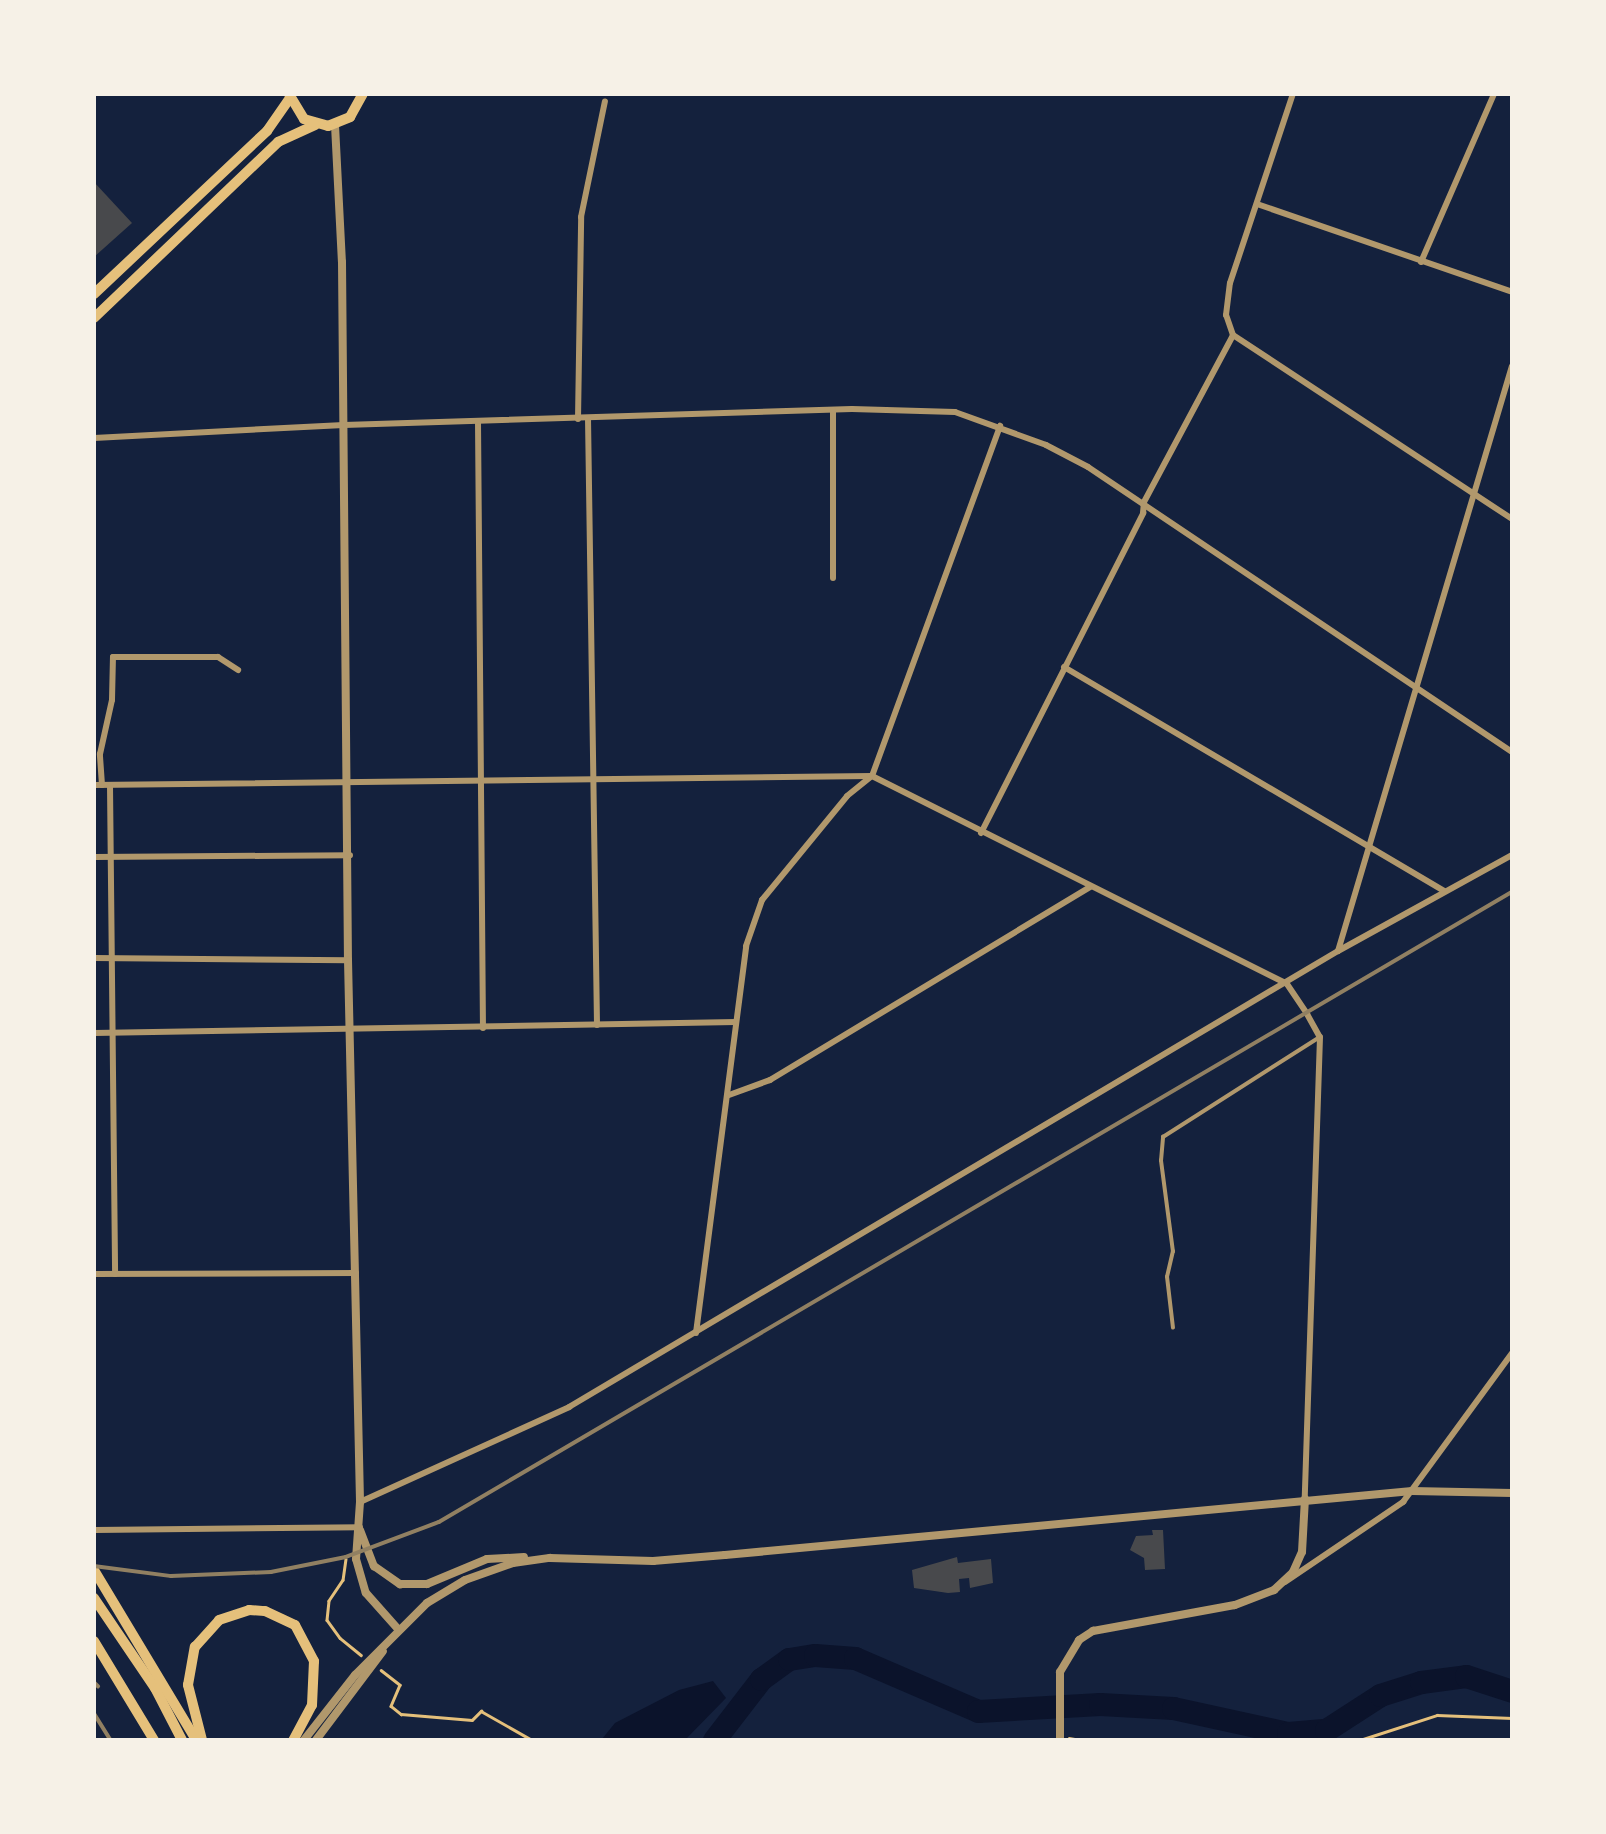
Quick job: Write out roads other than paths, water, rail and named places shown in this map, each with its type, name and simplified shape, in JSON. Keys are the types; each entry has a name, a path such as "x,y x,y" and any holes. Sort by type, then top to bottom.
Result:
{"highway":[{"path":"94,318 278,142 315,125 335,125 350,117 363,94"},
{"path":"94,294 267,131 290,96 304,119 315,125"},
{"path":"94,1570 197,1740"},
{"path":"94,1598 155,1688 180,1735"},
{"path":"202,1740 188,1685 195,1647 219,1620 249,1610 265,1611 295,1625 314,1661 312,1705 293,1740"},
{"path":"94,1641 154,1740"}],"street":[{"path":"1293,94 1230,284 1226,315 1233,335 1511,519"},
{"path":"1421,262 1494,94"},
{"path":"578,419 581,217 605,101"},
{"path":"335,125 341,194 348,960 360,1502 356,1559 361,1584 376,1608 398,1629"},
{"path":"1257,204 1511,292"},
{"path":"981,833 1143,513 1144,502 1233,335"},
{"path":"1338,951 1511,366"},
{"path":"94,438 344,425 932,408 1000,426 1088,467 1144,502 1511,752"},
{"path":"833,410 833,579"},
{"path":"588,418 597,1025"},
{"path":"478,422 483,1028"},
{"path":"696,1333 729,1095 746,946 762,900 848,796 872,776 1000,426"},
{"path":"238,670 218,657 113,657 113,700 100,754 98,785 872,776 981,833 1287,984 1320,1037 1302,1552 1284,1583"},
{"path":"1064,667 1444,891"},
{"path":"110,786 115,1274"},
{"path":"94,857 349,855"},
{"path":"360,1502 569,1407 1287,984 1338,951 1511,855"},
{"path":"729,1095 770,1080 1090,887"},
{"path":"94,958 348,960"},
{"path":"94,1033 736,1022"},
{"path":"94,1274 356,1273"},
{"path":"1060,1740 1059,1694 1064,1661 1085,1634 1235,1605 1284,1583 1404,1502 1511,1353"},
{"path":"360,1527 374,1566 400,1584 426,1584 487,1559 677,1559 1305,1499 1412,1491 1511,1493"},
{"path":"95,1530 360,1527"},
{"path":"304,1740 398,1629 427,1603 465,1580 513,1563 550,1558"},
{"path":"316,1740 398,1629"}],"lane":[{"path":"1173,1328 1167,1278 1173,1252 1161,1161 1163,1137 1320,1037"}],"water":[{"path":"713,1681 726,1698 686,1739 602,1739 615,1723 679,1690"}],"waterway":[{"path":"714,1740 761,1679 789,1659 815,1655 855,1658 978,1711 1100,1704 1173,1708 1288,1733 1326,1730 1380,1695 1421,1682 1466,1676 1512,1691"}],"railway":[{"path":"94,1566 171,1576 271,1572 346,1557 439,1522 1512,892"},
{"path":"94,1682 98,1686"},
{"path":"94,1713 111,1740"}]}
